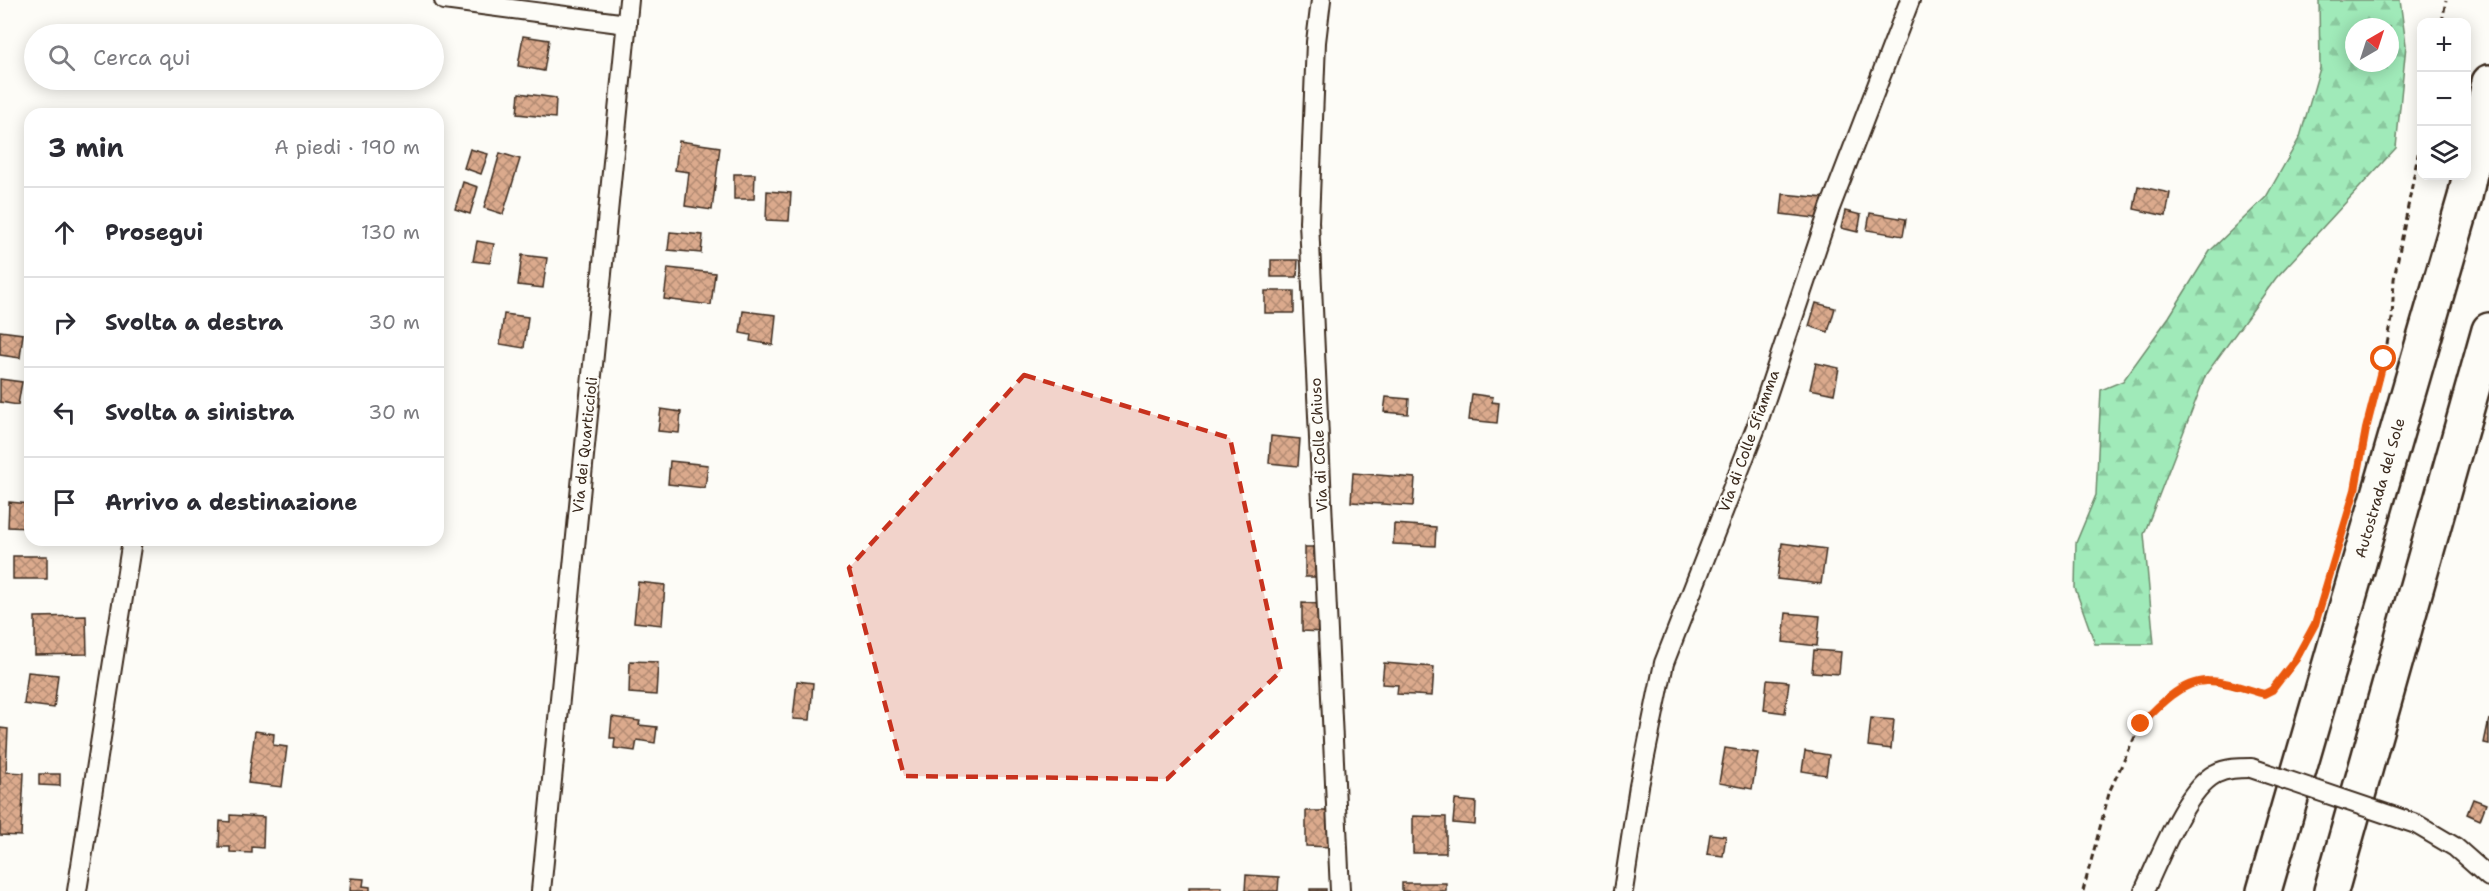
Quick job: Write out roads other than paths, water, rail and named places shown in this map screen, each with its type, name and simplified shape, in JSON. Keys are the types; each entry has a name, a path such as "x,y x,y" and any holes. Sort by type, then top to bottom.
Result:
{"highway":[{"name":"Autostrada del Sole","path":"2264,891 2465,197 2489,82"},
{"path":"2331,891 2489,330"}],"street":[{"path":"444,0 627,24"},
{"name":"Via dei Quarticcioli","path":"541,891 629,0"},
{"name":"Via di Colle Chiuso","path":"1322,0 1316,42 1309,222 1340,891"},
{"name":"Via di Colle Sfiamma","path":"1623,891 1639,786 1664,663 1756,425 1830,208 1910,0"},
{"path":"77,891 131,546"},
{"path":"2144,891 2186,804 2198,788 2214,774 2231,768 2251,768 2416,824 2455,847 2489,878"}]}
